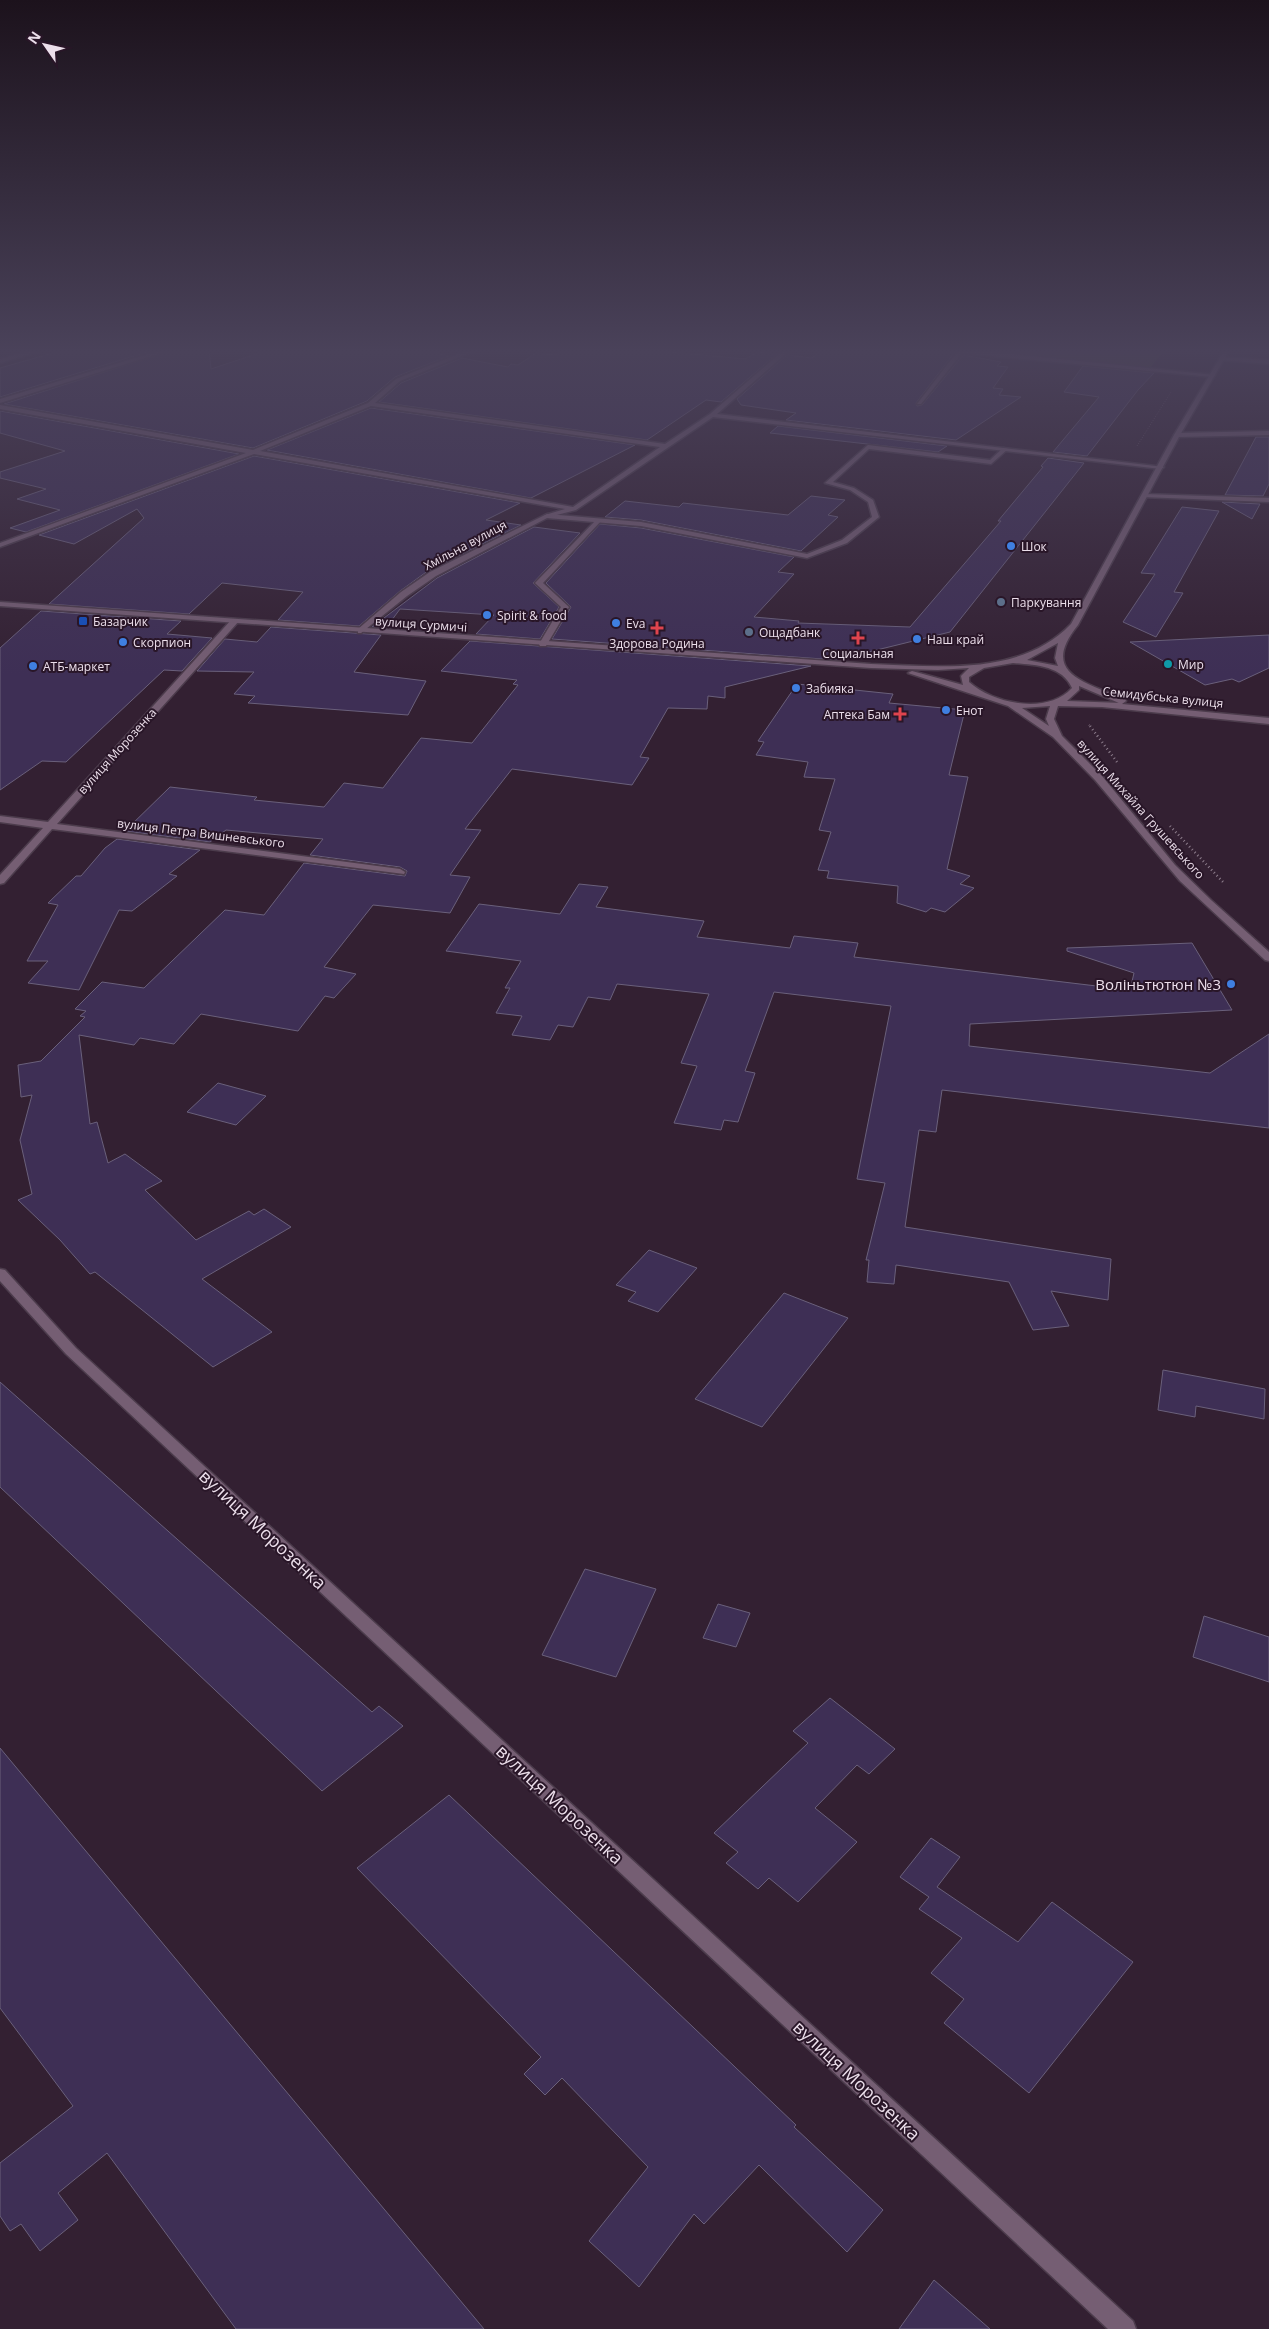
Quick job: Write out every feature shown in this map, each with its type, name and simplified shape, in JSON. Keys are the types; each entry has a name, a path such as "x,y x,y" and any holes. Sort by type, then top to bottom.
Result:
{"street":[{"path":"0,545 238,458"},
{"path":"293,458 574,509"},
{"name":"Хмільна вулиця","path":"361,630 404,594 433,574 547,516 574,509 647,458"},
{"path":"547,516 641,524 807,556 833,549 857,534 876,516 871,501 852,489 828,483 856,458"},
{"path":"956,458 992,462 996,458"},
{"path":"1080,458 1161,467"},
{"path":"871,666 938,668 1013,661 1037,652 1064,636 1074,625 1166,458"},
{"path":"1144,496 1269,500"},
{"path":"543,644 565,606 539,584 598,521"},
{"name":"вулиця Сурмичі","path":"0,604 871,666"},
{"name":"вулиця Морозенка","path":"0,881 235,621"},
{"path":"1064,636 1059,658 1064,672"},
{"path":"1013,661 1032,663 1064,672 1075,682 1139,707"},
{"path":"970,690 965,683 965,676 971,670 982,665"},
{"path":"871,666 934,678 970,690 985,698 1005,703"},
{"path":"1055,703 1073,694 1076,688 1075,682"},
{"name":"Семидубська вулиця","path":"1005,703 1023,705 1089,703 1269,721"},
{"name":"вулиця Михайла Грушевського","path":"1005,703 1032,717 1059,738 1174,869 1269,958"},
{"name":"вулиця Михайла Грушевського","path":"1055,703 1050,719 1059,738"},
{"name":"вулиця Петра Вишневського","path":"0,819 400,872"},
{"name":"вулиця Морозенка","path":"0,1273 79,1358 1125,2329"}],"path":[{"path":"1126,463 1129,458"},
{"path":"1091,728 1118,763"},
{"path":"1165,820 1228,887"}],"building":[{"path":"44,458 229,458 26,532 10,528 60,510 17,499 46,489 0,478 0,472"},
{"path":"249,458 264,458 520,503 486,520 521,525 429,570 400,591 359,626 278,620 303,592 222,583 189,614 49,604 144,518 137,509 74,544 39,535"},
{"path":"309,458 610,458 531,498"},
{"path":"1048,458 1084,463 950,632 836,660 552,639 571,607 546,583 600,524 641,528 794,557 778,572 794,574 754,617 799,621 798,623 910,627 1001,521 998,521 1043,467 1041,466"},
{"path":"1245,458 1269,458 1269,484 1263,496 1225,495"},
{"path":"811,496 845,500 828,515 838,517 801,551 641,520 605,517 625,501 679,507 683,503 788,515"},
{"path":"1222,502 1260,504 1252,519"},
{"path":"1182,507 1219,511 1174,592 1183,593 1156,637 1123,622 1155,574 1141,573"},
{"path":"534,527 580,533 533,583 559,607 540,639 476,634 494,615 400,609 386,628 372,627 437,578"},
{"path":"41,611 181,621 167,634 212,638 182,671 164,670 66,762 42,761 0,790 0,648"},
{"path":"271,627 381,635 354,672 426,681 408,715 248,703 255,696 234,694 254,672 197,671 225,639 257,642"},
{"path":"1269,635 1269,668 1239,682 1232,679 1205,685 1130,642"},
{"path":"470,641 811,666 725,687 725,698 708,696 707,709 668,708 640,757 649,758 632,785 512,769 465,829 481,830 450,875 470,877 450,913 373,905 324,967 356,974 334,998 325,996 298,1031 201,1014 174,1044 140,1038 134,1045 79,1035 90,1124 97,1122 108,1163 125,1154 162,1181 145,1190 196,1240 249,1211 254,1215 264,1209 291,1227 202,1279 272,1332 213,1367 95,1272 90,1274 60,1240 18,1200 32,1194 20,1140 32,1095 21,1097 18,1065 41,1061 85,1017 80,1016 86,1011 75,1009 102,982 144,988 225,910 264,915 304,863 405,876 407,871 400,867 310,855 323,839 226,830 210,842 125,831 170,787 257,797 254,800 324,807 344,783 383,788 421,738 472,743 518,685 513,684 517,680 441,671"},
{"path":"797,684 893,694 889,703 965,710 949,775 968,777 947,869 970,876 960,884 974,888 945,912 931,908 926,912 897,903 898,886 827,878 829,871 818,870 831,832 819,830 835,779 804,777 808,762 756,755 764,742 758,741"},
{"path":"117,839 200,850 169,874 177,876 132,911 119,910 79,990 28,983 48,961 27,961 58,905 48,903 76,876 81,876 105,848"},
{"path":"579,884 608,887 596,907 704,921 697,937 790,948 794,936 858,943 854,957 1130,990 1134,973 1067,951 1067,948 1192,943 1232,1010 970,1024 969,1046 1210,1073 1269,1034 1269,1128 942,1090 936,1132 919,1130 905,1227 1111,1259 1108,1300 1051,1291 1069,1326 1033,1330 1009,1282 896,1265 894,1284 867,1282 869,1260 866,1260 885,1183 857,1179 891,1006 774,992 745,1071 755,1073 738,1122 724,1120 721,1130 674,1123 697,1066 681,1063 709,994 617,984 610,1000 588,997 573,1027 558,1025 550,1040 512,1035 522,1016 496,1013 510,988 505,988 521,961 446,951 479,904 560,914"},
{"path":"218,1083 266,1096 236,1125 187,1112"},
{"path":"649,1250 697,1268 658,1312 628,1301 636,1292 616,1285"},
{"path":"784,1293 848,1318 762,1427 695,1399"},
{"path":"1163,1370 1265,1389 1264,1419 1196,1406 1195,1417 1158,1410"},
{"path":"0,1382 372,1712 379,1706 403,1726 322,1791 0,1487"},
{"path":"585,1569 656,1589 616,1677 542,1655"},
{"path":"718,1604 750,1613 736,1647 703,1638"},
{"path":"1204,1616 1269,1637 1269,1682 1193,1657"},
{"path":"830,1698 895,1749 869,1774 857,1765 815,1808 857,1842 798,1902 769,1878 758,1889 726,1863 738,1852 714,1833 808,1743 793,1731"},
{"path":"0,1748 484,2329 236,2329 107,2153 58,2193 78,2220 40,2251 21,2224 10,2231 0,2216 0,2163 73,2106 0,2008"},
{"path":"449,1795 796,2125 794,2127 883,2210 847,2252 759,2165 704,2224 694,2214 639,2287 589,2241 648,2167 562,2078 545,2095 524,2074 541,2057 357,1868"},
{"path":"931,1838 960,1857 937,1887 1018,1942 1052,1902 1133,1962 1029,2093 944,2023 964,1999 931,1973 962,1938 919,1909 929,1897 900,1877"},
{"path":"934,2280 990,2329 899,2329"}],"place":[{"name":"Шок","path":"1011,546"},
{"name":"Паркування","path":"1001,602"},
{"name":"Spirit & food","path":"487,615"},
{"name":"Базарчик","path":"83,621"},
{"name":"Eva","path":"616,623"},
{"name":"Здорова Родина","path":"657,628"},
{"name":"Ощадбанк","path":"749,632"},
{"name":"Социальная","path":"858,638"},
{"name":"Наш край","path":"917,639"},
{"name":"Скорпион","path":"123,642"},
{"name":"Мир","path":"1168,664"},
{"name":"АТБ-маркет","path":"33,666"},
{"name":"Забияка","path":"796,688"},
{"name":"Енот","path":"946,710"},
{"name":"Аптека Бам","path":"900,714"},
{"name":"Воліньтютюн №3","path":"1231,984"}]}
